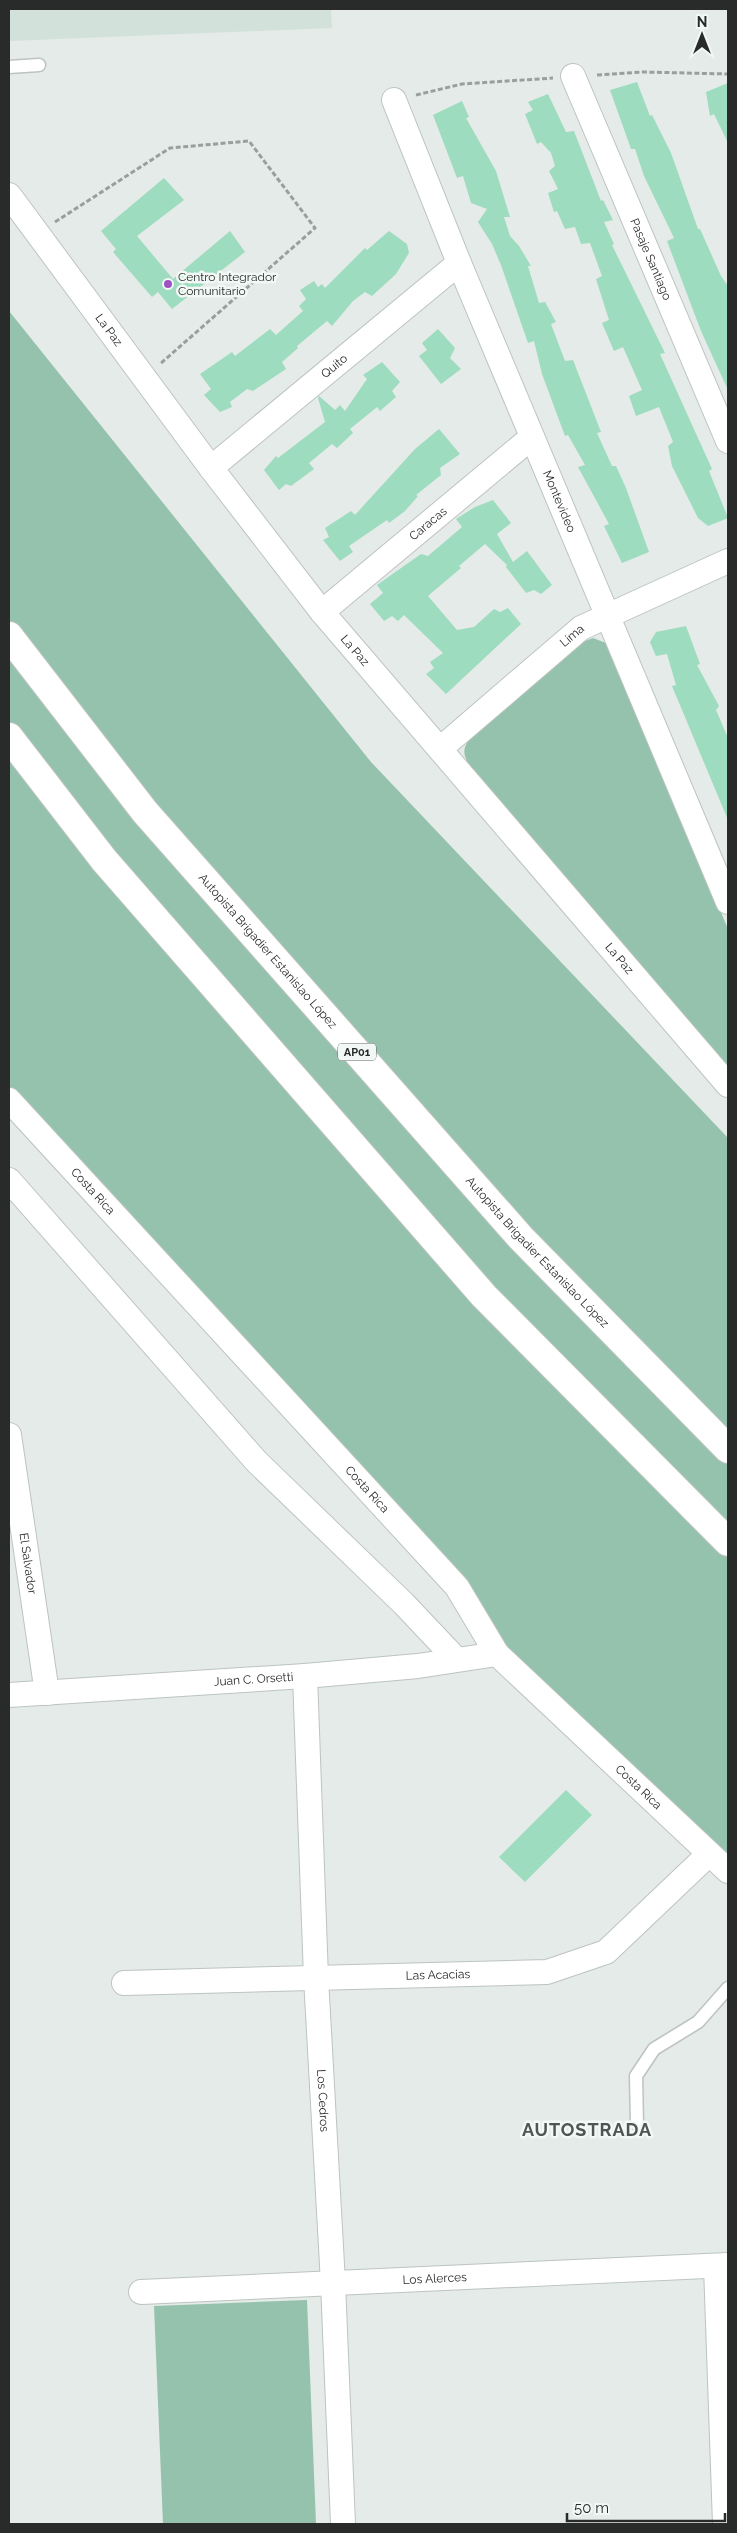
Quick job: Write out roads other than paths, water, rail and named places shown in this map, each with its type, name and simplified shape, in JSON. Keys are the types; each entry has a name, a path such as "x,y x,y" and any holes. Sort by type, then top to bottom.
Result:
{"highway":[{"name":"Autopista Brigadier Estanislao López","path":"9,636 145,812 521,1238 728,1449"},
{"path":"9,738 104,860 484,1296 728,1542"}],"street":[{"name":"Pasaje Santiago","path":"573,76 728,441"},
{"name":"Montevideo","path":"394,100 459,263 728,902"},
{"name":"La Paz","path":"9,195 211,468 322,612 728,1085"},
{"name":"Quito","path":"211,468 459,263"},
{"name":"Caracas","path":"322,612 532,437"},
{"name":"Lima","path":"440,748 581,628 728,561"},
{"name":"Costa Rica","path":"9,1100 457,1587 497,1654 728,1871"},
{"path":"9,1180 257,1462 404,1604 456,1659"},
{"name":"El Salvador","path":"9,1435 47,1693"},
{"name":"Juan C. Orsetti","path":"9,1695 305,1676 418,1666 497,1654"},
{"name":"Los Cedros","path":"305,1676 316,1978 333,2283 343,2524"},
{"name":"Las Acacias","path":"124,1983 547,1972 606,1952 709,1854"},
{"path":"722,2265 725,2524"},
{"name":"Los Alerces","path":"141,2292 722,2265"}],"lane":[{"path":"9,67 38,64"},
{"path":"637,2125 636,2076 654,2049 698,2022 728,1988"}],"place":[{"name":"Centro Integrador Comunitario","path":"168,284"}],"district":[{"name":"AUTOSTRADA","path":"587,2130"}]}
